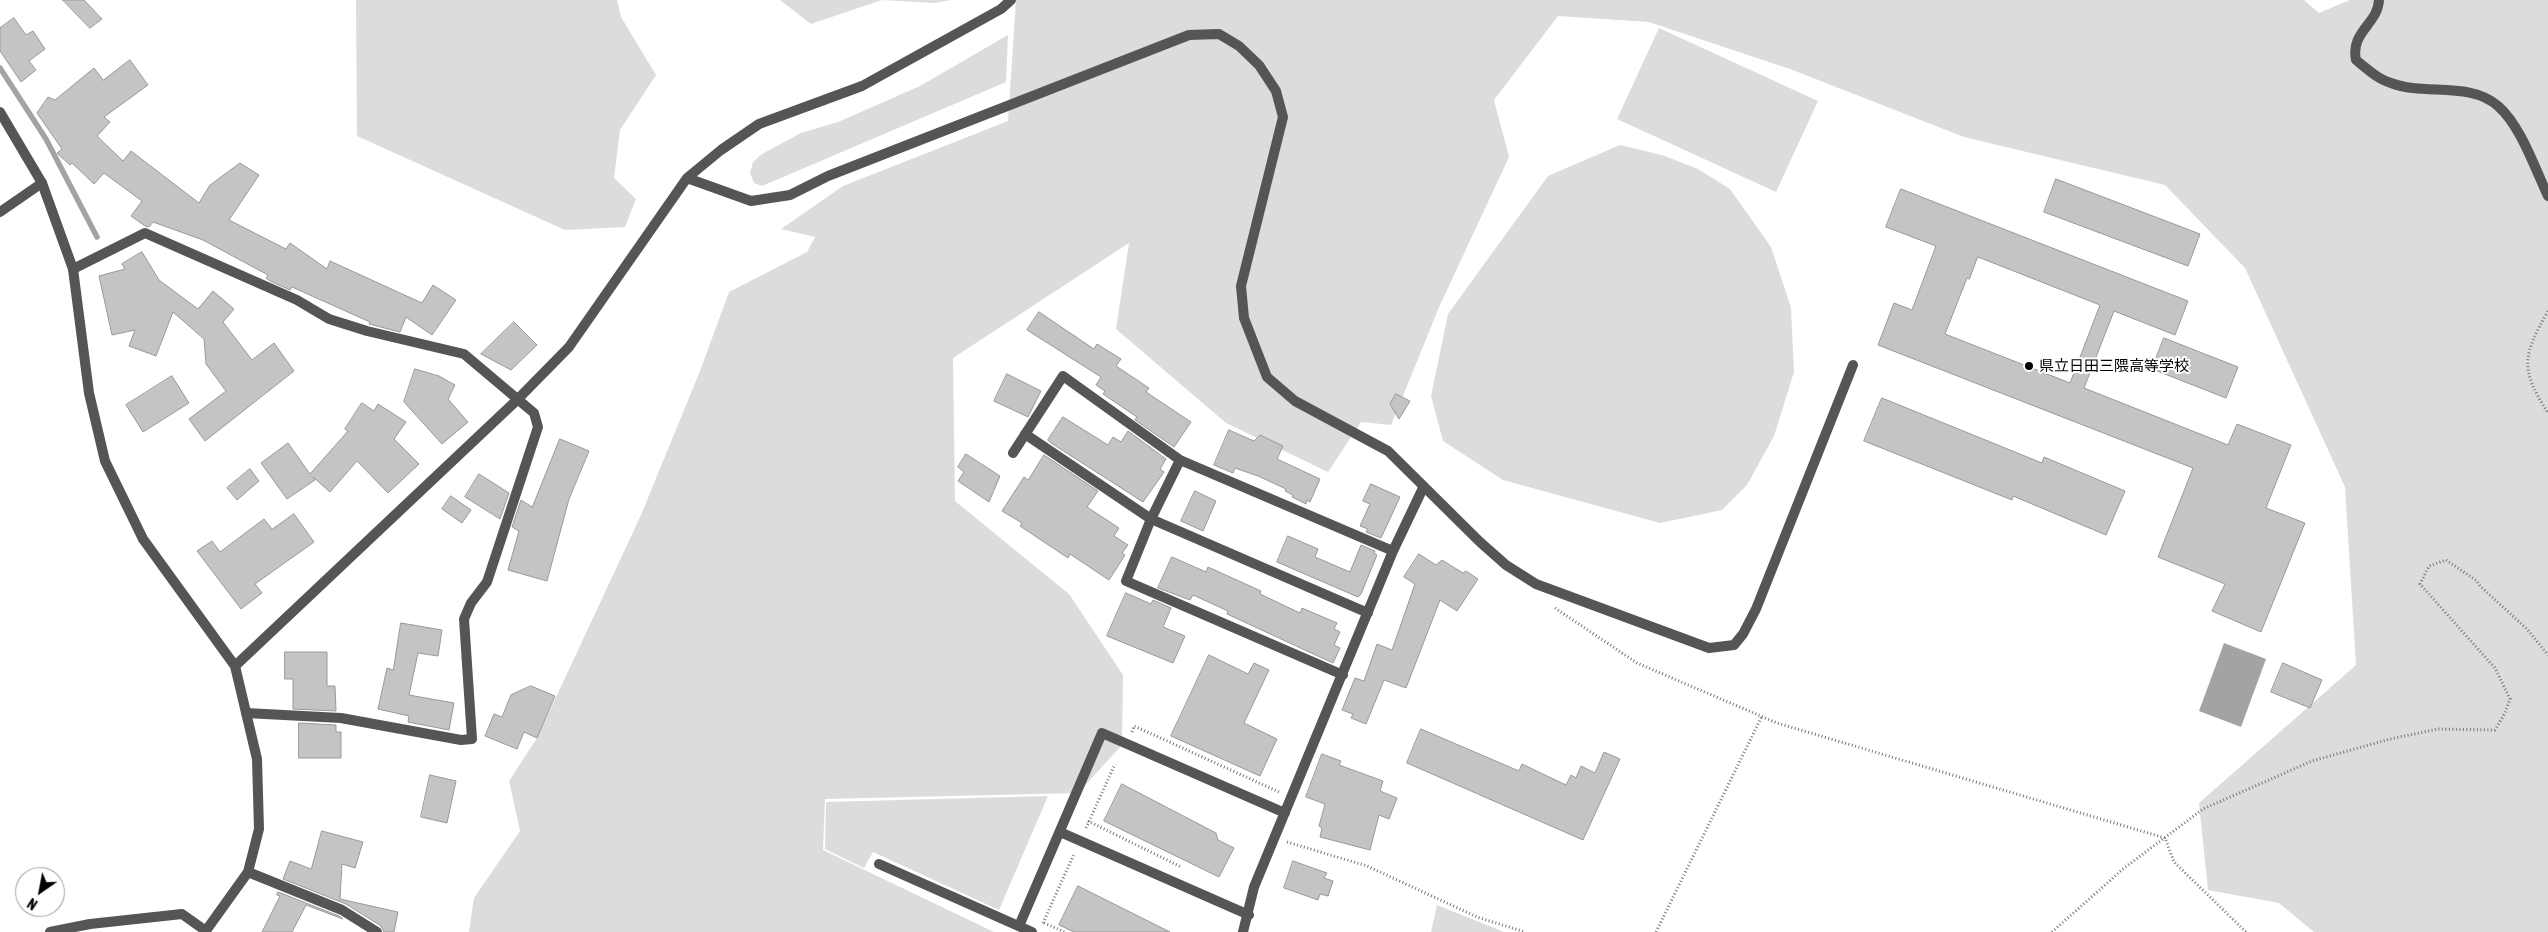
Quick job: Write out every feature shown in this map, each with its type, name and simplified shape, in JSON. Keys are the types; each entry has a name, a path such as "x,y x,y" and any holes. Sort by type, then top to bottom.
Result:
{"street":[{"path":"235,666 517,400 569,347 687,178 721,150 759,124 862,86 1001,9 1011,0"},
{"path":"2379,0 2378,10 2355,43 2356,60 2373,74 2391,83 2475,94 2498,105 2513,123 2548,196"},
{"path":"687,178 751,201 790,196 828,176 1189,35 1219,34 1239,46 1259,65 1276,91 1283,117 1241,286 1244,318 1267,377 1295,401 1388,451 1423,488 1506,565 1536,584 1709,648 1734,645 1743,634 1756,609 1853,365"},
{"path":"0,112 42,183 73,269 89,393 105,461 143,539 235,666 257,759 259,829 248,872 205,932 182,914 90,924 50,932"},
{"path":"0,212 42,183"},
{"path":"73,269 145,233 297,300 329,318 367,331 464,354 517,400 534,412 538,427 487,582 471,603 464,619 472,739 461,740 341,718 246,713"},
{"path":"1014,452 1063,376 1180,460 1393,551"},
{"path":"1025,434 1151,520 1368,613"},
{"path":"1180,460 1151,520 1126,581 1343,675"},
{"path":"1243,932 1254,887 1393,551 1423,488"},
{"path":"1019,926 1102,733 1285,813"},
{"path":"1060,832 1248,915"},
{"path":"879,864 1032,932"},
{"path":"248,872 342,910 376,932"}],"path":[{"path":"2548,311 2530,344 2527,370 2536,395 2548,413"},
{"path":"2052,932 2095,892 2203,809 2312,761 2390,739 2438,729 2495,730 2505,713 2510,699 2496,668 2420,584 2429,566 2446,560 2477,581 2480,586 2527,629 2548,655"},
{"path":"1548,604 1637,663 1777,723 2165,838"},
{"path":"1656,932 1762,716"},
{"path":"1127,744 1134,726 1291,797"},
{"path":"1042,927 1115,764"},
{"path":"1088,821 1182,868"},
{"path":"2165,838 2174,862 2246,932"},
{"path":"1274,839 1367,866 1477,916 1525,932"},
{"path":"1044,922 1065,932"}],"shaded area":[{"path":"356,0 617,0 621,17 656,75 620,130 614,178 636,199 625,227 565,230 357,136"},
{"path":"780,0 882,0 811,24"},
{"path":"882,0 951,0 935,3"},
{"path":"1016,0 2304,0 2319,13 2350,0 2548,0 2548,932 2314,932 2279,903 2208,890 2199,803 2356,665 2345,487 2245,268 2165,185 1964,137 1790,69 1649,22 1558,16 1494,100 1509,157 1440,305 1391,425 1361,422 1328,472 1226,423 1116,329 1129,243 953,358 955,501 1069,594 1123,675 1122,745 1078,793 825,799 823,850 994,932 469,932 474,898 520,831 509,781 537,738 641,515 700,371 729,292 807,252 815,237 781,229 843,186 1008,121"},
{"path":"1659,28 1818,101 1776,192 1617,119"},
{"path":"1008,35 1006,82 762,186 754,183 750,173 753,162 762,154 801,133 838,122 920,86"},
{"path":"1620,145 1662,155 1698,169 1730,189 1771,247 1791,308 1794,372 1774,436 1747,485 1722,510 1660,523 1503,480 1443,441 1431,396 1448,314 1548,176"},
{"path":"2224,643 2266,659 2241,727 2199,711"},
{"path":"1048,796 999,910 873,852 864,868 825,849 826,802"},
{"path":"1437,905 1504,932 1431,932"}],"building":[{"path":"63,0 84,0 102,19 90,28"},
{"path":"14,18 26,35 33,31 45,49 29,61 36,70 21,82 0,51 0,28"},
{"path":"130,60 148,85 104,117 110,122 97,136 123,161 131,151 199,203 210,185 240,163 259,175 229,220 286,249 290,243 327,269 330,261 422,303 433,285 456,300 432,335 406,317 400,332 369,324 370,322 292,287 290,290 270,281 266,278 268,275 203,240 153,222 149,227 145,226 131,216 142,201 104,173 94,184 72,163 70,165 57,153 62,149 37,113 48,97 55,100 94,68 103,80"},
{"path":"2056,179 2200,234 2188,266 2044,212"},
{"path":"1901,189 2188,301 2175,335 2114,311 2084,388 2228,445 2237,424 2291,445 2266,508 2305,523 2261,632 2212,611 2225,584 2158,557 2193,468 1878,345 1894,303 1912,310 1936,246 1886,227","holes":["1978,257 2100,305 2070,383 1945,334 1967,278 1969,279"]},
{"path":"142,252 159,280 198,309 213,291 234,309 223,322 252,360 274,343 294,371 205,441 189,419 226,391 206,364 204,339 173,312 156,356 129,346 135,330 112,335 99,276 125,269 122,264"},
{"path":"1039,312 1094,349 1097,344 1121,359 1116,366 1149,388 1146,392 1191,422 1174,447 1135,420 1137,417 1103,394 1105,391 1096,385 1101,377 1027,330"},
{"path":"514,322 537,345 511,370 481,354"},
{"path":"2164,338 2238,367 2226,398 2152,369"},
{"path":"415,369 439,376 455,385 448,399 468,422 442,444 404,402"},
{"path":"1007,374 1041,391 1028,417 994,401"},
{"path":"172,376 189,403 143,432 126,405"},
{"path":"1396,394 1410,401 1399,419 1390,404"},
{"path":"1882,398 2042,463 2044,457 2125,491 2106,535 2013,496 2012,500 1864,441"},
{"path":"362,403 374,411 378,404 406,422 394,439 419,464 388,493 357,461 330,492 313,477 315,480 287,499 261,463 288,443 310,474 348,431 345,429"},
{"path":"1063,417 1108,445 1113,437 1121,442 1128,431 1166,459 1160,469 1164,472 1143,502 1048,440"},
{"path":"1229,430 1254,441 1260,435 1283,446 1277,459 1320,479 1310,502 1307,500 1306,504 1292,497 1293,495 1285,491 1286,489 1258,476 1235,468 1233,473 1214,465"},
{"path":"560,439 589,451 569,499 547,581 508,570 519,531 512,527 521,500 532,507"},
{"path":"966,454 1000,476 989,502 958,481 964,472 958,467"},
{"path":"1044,455 1098,491 1087,507 1119,528 1114,536 1128,545 1122,553 1125,555 1109,580 1070,554 1068,558 1020,526 1022,523 1002,511 1024,477 1028,480"},
{"path":"250,469 259,481 237,500 227,488"},
{"path":"479,474 509,493 500,519 465,497"},
{"path":"1371,484 1400,497 1381,538 1366,532 1368,529 1360,526 1370,504 1363,501"},
{"path":"1195,491 1216,501 1203,531 1181,521"},
{"path":"451,496 471,510 462,523 442,509"},
{"path":"294,514 314,542 255,584 262,593 241,609 197,551 212,541 220,552 264,519 272,529"},
{"path":"1288,536 1318,549 1315,557 1350,572 1361,545 1375,551 1374,553 1377,555 1361,594 1358,597 1277,562"},
{"path":"1419,554 1436,565 1442,560 1463,573 1466,571 1478,579 1457,611 1440,600 1406,688 1384,680 1366,724 1351,718 1353,714 1342,710 1355,678 1364,681 1377,644 1392,650 1415,584 1404,577"},
{"path":"1172,557 1206,572 1208,567 1261,591 1260,594 1300,613 1302,608 1337,623 1334,629 1340,632 1334,645 1340,648 1333,663 1227,614 1228,611 1193,595 1190,600 1158,588"},
{"path":"1126,593 1151,604 1153,600 1171,608 1163,627 1185,636 1173,663 1107,636"},
{"path":"401,623 442,630 438,656 418,653 409,695 454,703 449,730 408,722 409,716 378,709 387,668 393,670"},
{"path":"285,652 327,652 327,686 335,686 336,711 293,709 293,679 285,679"},
{"path":"1209,655 1248,674 1254,663 1269,670 1244,723 1277,739 1260,776 1171,736"},
{"path":"2283,663 2322,680 2310,708 2271,692"},
{"path":"531,686 555,696 537,738 524,732 517,749 485,736 494,714 502,717 511,695"},
{"path":"299,723 336,725 336,732 341,732 341,758 299,758"},
{"path":"1421,729 1519,771 1522,764 1566,785 1571,775 1576,778 1581,766 1595,773 1604,752 1620,759 1583,840 1407,763"},
{"path":"1322,754 1341,761 1339,765 1383,781 1380,791 1397,798 1389,819 1379,815 1370,850 1320,837 1322,828 1319,826 1325,804 1306,797"},
{"path":"430,775 456,781 447,823 421,817"},
{"path":"1122,784 1216,833 1218,840 1234,848 1219,877 1104,821"},
{"path":"322,831 363,842 355,868 342,864 340,899 398,912 394,932 384,932 381,926 346,904 283,879 290,861 311,869"},
{"path":"1293,861 1327,873 1324,878 1333,881 1328,896 1320,894 1318,900 1284,888"},
{"path":"1078,886 1170,932 1074,932 1059,925"},
{"path":"278,892 343,919 306,905 292,932 262,932 280,896 277,895"}],"waterway":[{"path":"0,68 46,139 97,237"}],"place":[{"name":"県立日田三隈高等学校","path":"2029,366"}]}
